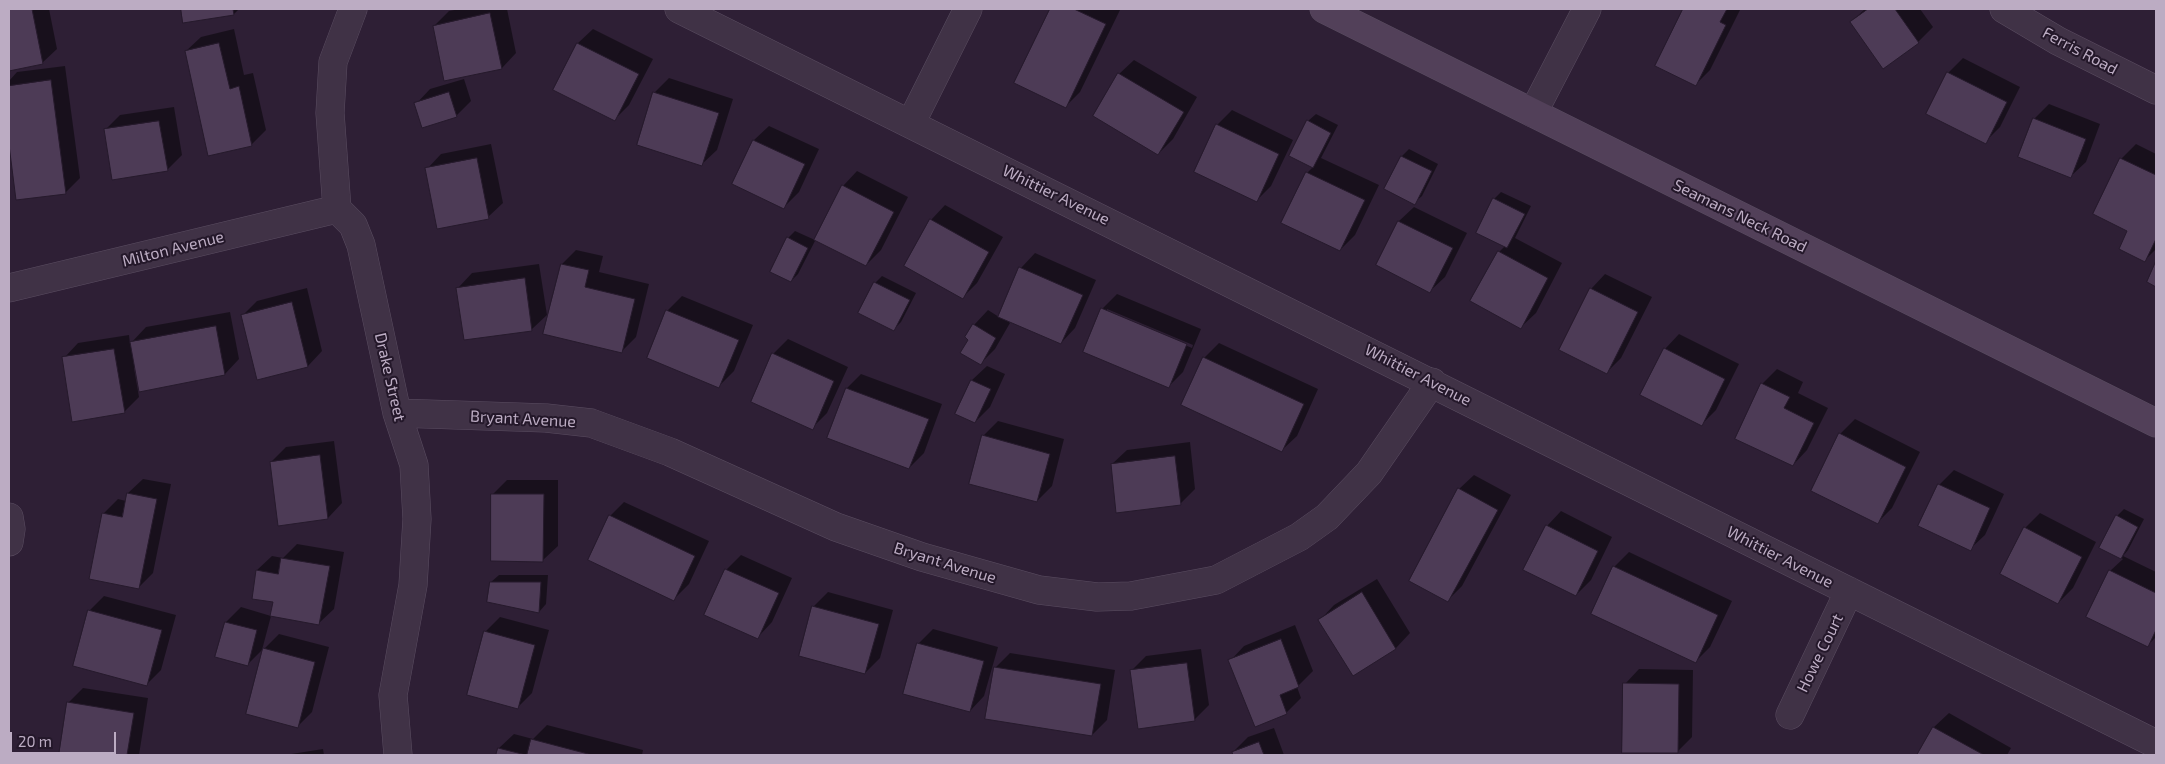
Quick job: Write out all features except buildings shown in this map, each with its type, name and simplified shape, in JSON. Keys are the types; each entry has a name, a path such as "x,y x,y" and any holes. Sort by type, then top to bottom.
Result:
{"main road":[{"name":"Seamans Neck Road","path":"1324,9 2156,422"}],"street":[{"path":"337,209 330,113 333,62 354,9"},
{"name":"Whittier Avenue","path":"679,9 1432,382 2156,744"},
{"path":"911,123 968,9"},
{"path":"1533,113 1587,9"},
{"name":"Ferris Road","path":"2004,9 2058,41 2156,90"},
{"name":"Milton Avenue","path":"9,288 337,209"},
{"name":"Drake Street","path":"337,209 353,225 361,245 397,413 414,465 418,519 413,585 393,695 398,755"},
{"name":"Bryant Avenue","path":"397,413 546,418 591,423 670,452 836,528 905,551 1039,590 1098,598 1131,596 1216,580 1299,537 1327,517 1369,473 1432,382"},
{"path":"9,517 12,529 9,542"},
{"name":"Howe Court","path":"1790,716 1849,591"}]}
